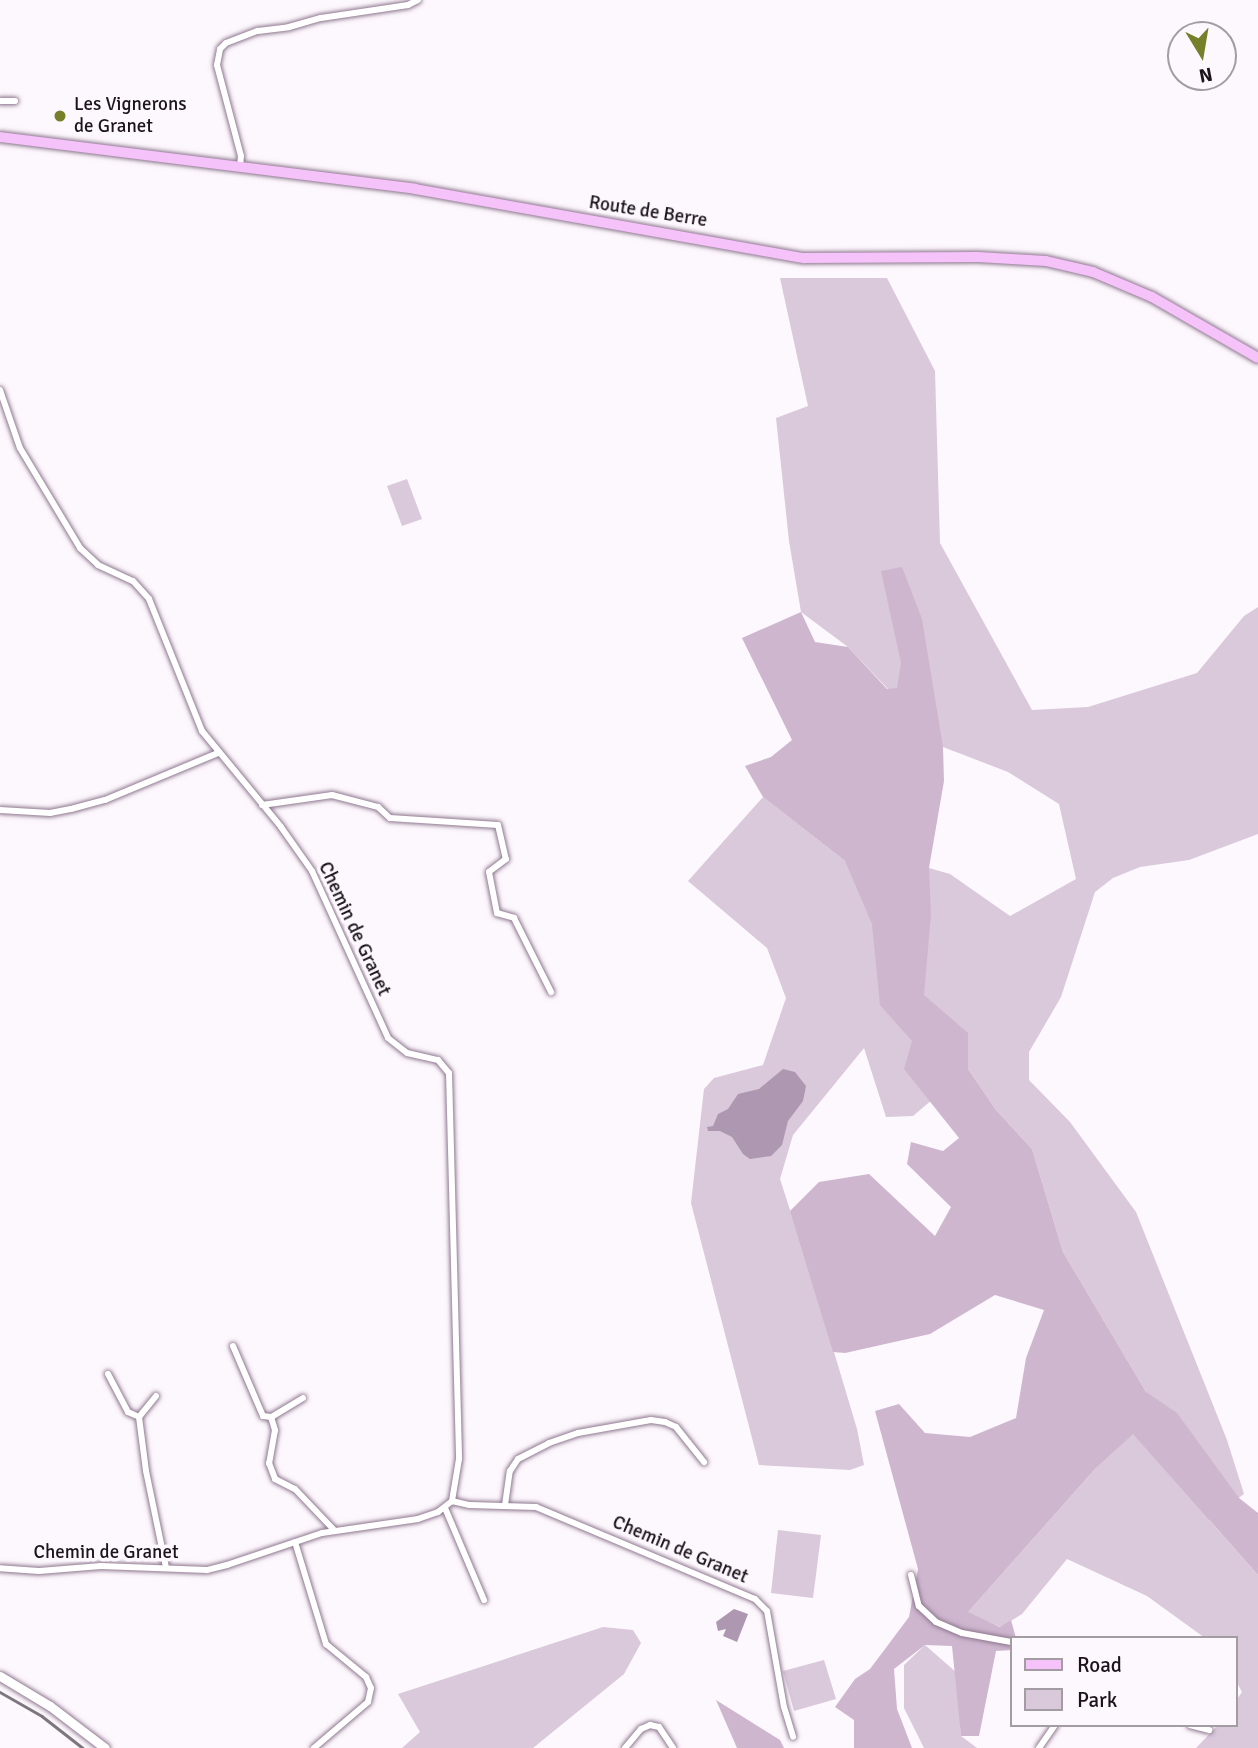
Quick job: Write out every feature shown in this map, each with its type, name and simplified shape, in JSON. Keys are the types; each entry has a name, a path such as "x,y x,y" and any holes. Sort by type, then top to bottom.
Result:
{"main road":[{"name":"Route de Berre","path":"0,137 415,190 804,258 978,257 1046,261 1093,272 1152,297 1258,358"},
{"name":"Route de Berre","path":"0,142 14,140"}],"street":[{"path":"240,167 241,156 218,65 220,49 226,43 258,31 408,5 418,0"},
{"path":"0,101 15,101"},
{"name":"Chemin de Granet","path":"0,390 20,448 79,548 98,565 133,581 149,599 161,623 195,717 218,753 312,871 388,1038 407,1053 438,1060 449,1073 458,1459 452,1501 444,1508 418,1519 334,1530 207,1570 101,1566 39,1570 0,1568"},
{"path":"0,810 50,813 71,809 105,800 218,753"},
{"path":"262,805 332,795 378,807 390,818 498,825 506,859 489,872 497,914 514,918 551,992"},
{"path":"233,1346 263,1416 271,1417 303,1398"},
{"path":"108,1374 128,1412 139,1417"},
{"path":"156,1396 139,1417 146,1471 166,1568"},
{"path":"271,1417 275,1430 269,1464 275,1479 295,1489 334,1530"},
{"path":"505,1505 510,1471 518,1459 549,1443 578,1433 651,1420 665,1422 676,1427 704,1462"},
{"name":"Chemin de Granet","path":"452,1501 470,1505 536,1507 755,1599 766,1611 784,1707 793,1737"},
{"path":"444,1508 484,1600"},
{"path":"295,1542 326,1644 366,1677 371,1688 369,1702 314,1748"},
{"path":"911,1575 919,1606 936,1622 962,1633 1010,1643"},
{"path":"0,1676 40,1699 105,1748"},
{"path":"625,1748 641,1729 650,1726 660,1727 673,1748"},
{"path":"1039,1748 1054,1727"},
{"path":"1198,1727 1209,1730"}],"green space":[{"path":"780,278 887,278 935,371 940,543 1032,710 1088,707 1197,673 1244,616 1258,607 1258,834 1189,860 1140,867 1113,878 1095,892 1061,997 1029,1052 1029,1080 1070,1122 1136,1212 1227,1440 1244,1494 1209,1520 1258,1575 1258,1748 1196,1748 1216,1727 1237,1727 1237,1699 1242,1692 1237,1683 1237,1636 1202,1636 1147,1596 1067,1559 1022,1614 1001,1627 967,1613 1095,1469 1133,1433 1146,1392 1063,1252 1032,1149 996,1110 968,1069 913,1116 886,1117 864,1048 793,1135 780,1179 857,1429 864,1465 850,1470 759,1465 691,1203 704,1089 714,1078 763,1065 786,998 767,948 688,881 763,797 845,861 929,868 950,874 1010,916 1076,879 1059,804 1008,772 943,747 848,647 801,612 789,541 776,418 808,406"},
{"path":"407,479 422,519 402,526 387,486"},
{"path":"778,1530 821,1535 813,1598 771,1593"},
{"path":"603,1627 633,1630 641,1643 624,1674 533,1748 402,1748 420,1732 398,1694"},
{"path":"925,1645 957,1673 961,1736 977,1748 924,1748 904,1708 904,1665"},
{"path":"824,1660 836,1699 794,1711 783,1671"}],"shaded area":[{"path":"902,567 922,619 943,747 944,781 929,868 931,914 924,995 968,1033 968,1069 996,1110 1032,1149 1063,1252 1146,1392 1177,1413 1239,1498 1258,1513 1258,1575 1133,1434 1095,1469 968,1612 1000,1627 1011,1620 1015,1636 1010,1636 1010,1650 996,1651 979,1736 961,1736 952,1646 925,1645 894,1669 897,1709 912,1748 854,1748 854,1720 835,1707 855,1679 870,1669 909,1617 918,1569 875,1411 899,1404 925,1433 970,1437 1016,1418 1026,1358 1044,1310 995,1295 930,1334 845,1353 833,1352 790,1211 819,1182 869,1174 935,1236 951,1207 907,1164 911,1142 943,1151 959,1138 904,1069 912,1041 880,1005 872,924 845,861 763,797 745,766 771,757 792,740 742,638 801,612 815,642 848,647 887,689 897,688 901,663 881,571"},
{"path":"783,1069 795,1072 806,1086 803,1101 788,1121 782,1145 771,1156 750,1159 743,1154 732,1137 720,1131 708,1131 707,1127 713,1126 718,1114 728,1109 738,1094 759,1089"},
{"path":"734,1609 748,1614 737,1642 723,1636 726,1629 718,1631 716,1622"},
{"path":"716,1700 780,1740 784,1748 737,1748"}],"railway":[{"path":"0,1692 42,1716 83,1748"}],"place":[{"name":"Les Vignerons de Granet","path":"60,116"}]}
